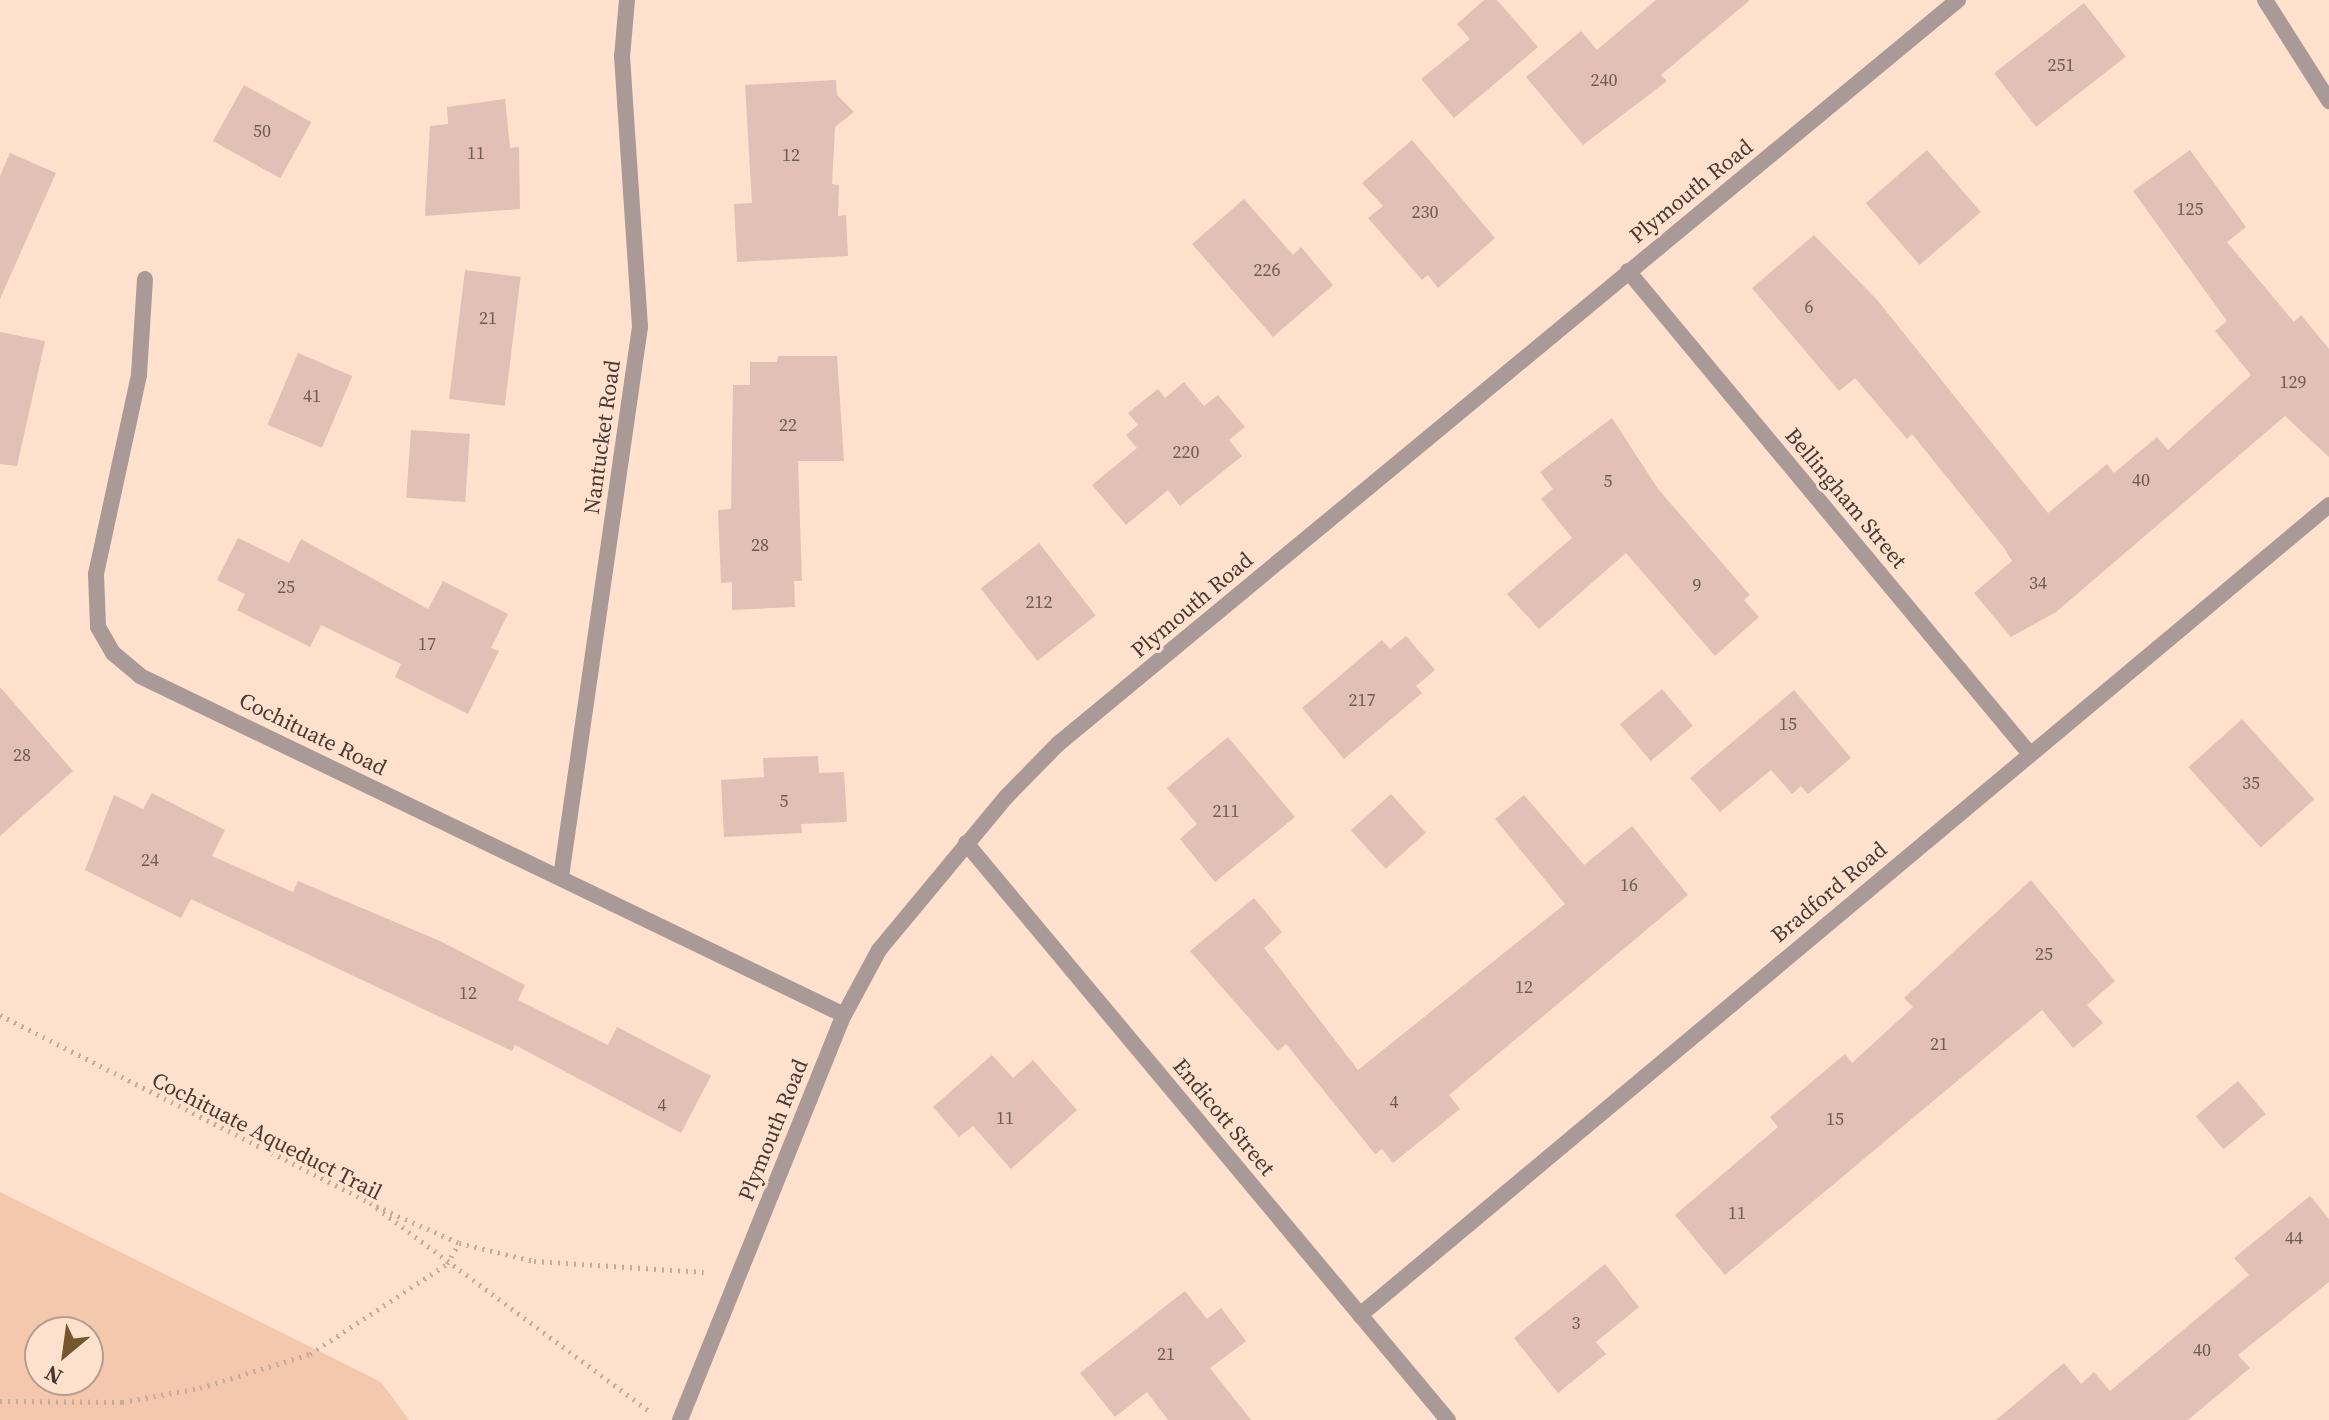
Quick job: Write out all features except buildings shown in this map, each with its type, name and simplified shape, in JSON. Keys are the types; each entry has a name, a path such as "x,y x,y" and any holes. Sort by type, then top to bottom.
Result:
{"street":[{"name":"Nantucket Road","path":"561,877 640,327 622,57 627,0"},
{"name":"Plymouth Road","path":"680,1420 844,1015 879,950 966,843 1058,744 1958,0"},
{"path":"2265,0 2329,101"},
{"name":"Bellingham Street","path":"1628,271 2029,753"},
{"name":"Cochituate Road","path":"145,279 139,375 96,574 98,627 113,653 140,676 844,1015"},
{"name":"Bradford Road","path":"1360,1315 2329,505"},
{"name":"Endicott Street","path":"966,843 1448,1420"}],"path":[{"name":"Cochituate Aqueduct Trail","path":"0,1015 370,1203 447,1264 662,1420"},
{"path":"370,1203 459,1243 534,1261 737,1275"},
{"path":"0,1401 122,1402 200,1388 310,1354 447,1264 459,1243"}],"shaded area":[{"path":"0,1192 381,1382 409,1420 0,1420"}]}
